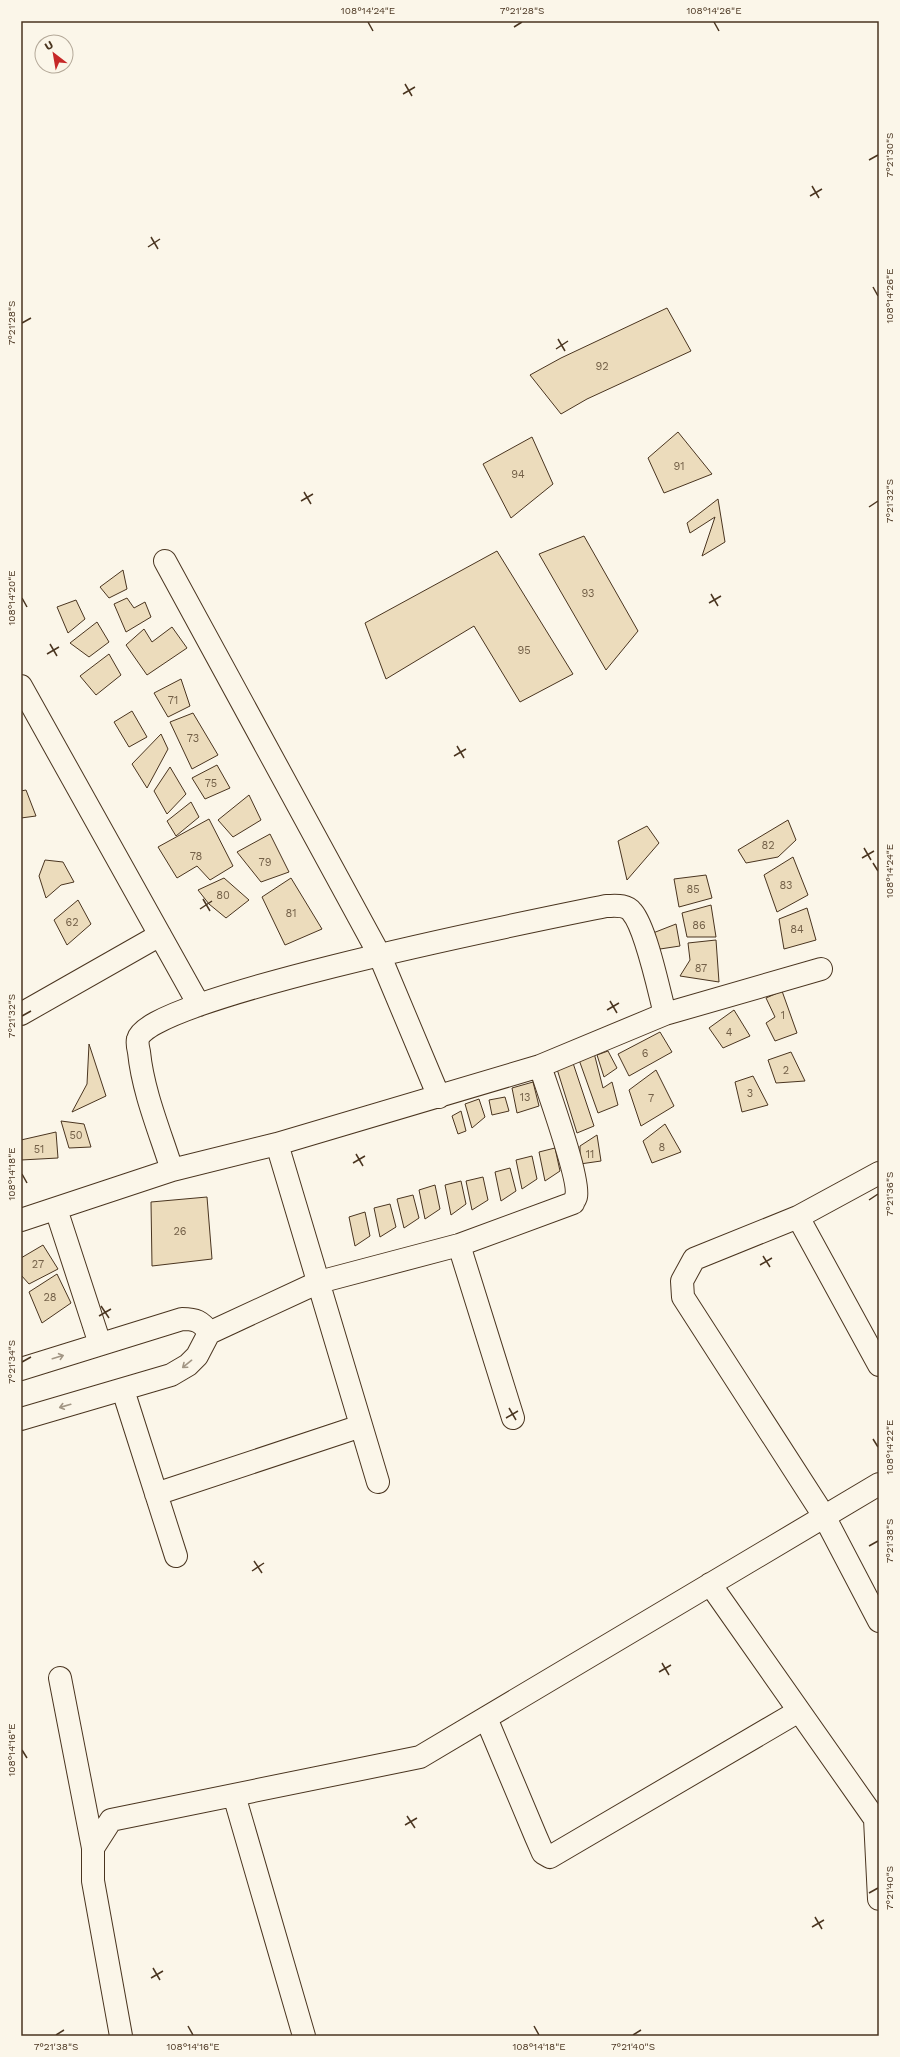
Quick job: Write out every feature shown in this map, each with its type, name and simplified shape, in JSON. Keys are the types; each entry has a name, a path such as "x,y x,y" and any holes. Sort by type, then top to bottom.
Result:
{"street":[{"path":"165,561 379,954 439,1097"},
{"path":"21,686 199,1005"},
{"path":"172,1170 146,1088 140,1060 138,1039 142,1032 156,1022 222,997 379,954 592,909 622,906 632,911 640,925 665,1014"},
{"path":"21,1014 160,935"},
{"path":"21,1220 172,1170 277,1144 540,1066 665,1014 821,968"},
{"path":"21,1419 171,1375 188,1365 197,1356 209,1333 319,1282 459,1245 573,1203 576,1198 571,1164 540,1066"},
{"path":"277,1144 378,1482"},
{"path":"879,1173 798,1216 694,1259 682,1281 683,1297 824,1516 879,1621"},
{"path":"56,1209 100,1344"},
{"path":"798,1216 872,1336 879,1365"},
{"path":"459,1245 513,1418"},
{"path":"21,1369 182,1320 198,1321 209,1333"},
{"path":"123,1390 176,1556"},
{"path":"156,1494 361,1426"},
{"path":"93,1848 110,1820 420,1757 879,1484"},
{"path":"710,1584 799,1711 877,1818 879,1899"},
{"path":"60,1678 93,1848 93,1881 121,2036"},
{"path":"486,1718 536,1838 544,1853 550,1857 799,1711"},
{"path":"234,1795 304,2036"}],"building":[{"path":"667,308 691,351 587,399 561,414 530,375 561,358"},
{"path":"678,432 712,474 664,493 648,458"},
{"path":"532,437 553,484 511,518 483,464"},
{"path":"718,499 725,542 702,556 715,517 690,533 687,523"},
{"path":"584,536 638,631 606,670 539,554"},
{"path":"497,551 573,674 520,702 474,626 386,679 365,623"},
{"path":"123,570 127,589 109,598 100,587"},
{"path":"127,598 134,608 145,602 151,617 126,632 114,604"},
{"path":"76,600 85,619 68,633 57,607"},
{"path":"97,622 109,642 89,657 70,643"},
{"path":"172,627 187,648 147,675 126,645 144,629 152,642"},
{"path":"109,654 121,675 96,695 80,676"},
{"path":"181,679 190,706 168,717 154,693"},
{"path":"132,711 147,737 129,747 114,722"},
{"path":"193,713 218,755 192,769 170,722"},
{"path":"161,734 168,749 147,788 132,764"},
{"path":"217,765 230,788 205,799 192,778"},
{"path":"170,767 186,794 167,814 154,791"},
{"path":"26,790 36,816 21,818 21,791"},
{"path":"249,795 261,820 233,837 218,820"},
{"path":"191,802 199,817 176,836 167,821"},
{"path":"209,819 233,866 210,880 197,866 177,878 158,847"},
{"path":"788,820 796,840 778,857 746,863 738,850"},
{"path":"647,826 659,843 627,880 618,841"},
{"path":"270,834 289,872 261,882 237,852"},
{"path":"793,857 808,895 777,912 764,875"},
{"path":"45,860 63,862 74,882 61,885 46,898 39,876"},
{"path":"706,875 712,898 679,907 674,879"},
{"path":"224,878 249,900 226,918 209,904 198,890"},
{"path":"291,878 322,929 285,945 262,897"},
{"path":"78,900 91,924 67,945 54,920"},
{"path":"711,905 716,937 687,937 682,913"},
{"path":"807,908 816,940 784,949 779,919"},
{"path":"676,924 680,946 660,949 653,933"},
{"path":"716,940 719,982 680,976 690,960 688,943"},
{"path":"782,991 797,1033 775,1041 766,1023 775,1017 766,998"},
{"path":"734,1010 750,1036 723,1048 709,1028"},
{"path":"660,1032 672,1052 629,1076 618,1054"},
{"path":"89,1044 106,1096 72,1112 87,1084"},
{"path":"593,1049 603,1088 612,1082 618,1105 598,1113 578,1057"},
{"path":"608,1051 617,1068 604,1077 597,1055"},
{"path":"791,1052 805,1081 776,1083 768,1060"},
{"path":"573,1063 594,1126 577,1133 557,1069"},
{"path":"656,1070 674,1106 641,1126 629,1090"},
{"path":"753,1076 768,1105 742,1112 735,1082"},
{"path":"533,1082 539,1106 517,1113 512,1088"},
{"path":"505,1097 509,1111 492,1115 489,1100"},
{"path":"479,1099 485,1117 472,1128 465,1104"},
{"path":"461,1111 466,1131 458,1134 452,1116"},
{"path":"61,1121 84,1124 91,1147 69,1148"},
{"path":"665,1124 681,1152 652,1163 643,1141"},
{"path":"56,1132 58,1158 21,1160 21,1140"},
{"path":"597,1135 601,1161 580,1164 580,1146"},
{"path":"555,1148 560,1171 545,1181 539,1152"},
{"path":"532,1156 537,1179 522,1189 516,1160"},
{"path":"510,1168 516,1191 501,1201 495,1172"},
{"path":"483,1177 488,1200 472,1210 466,1181"},
{"path":"461,1181 466,1204 451,1215 445,1185"},
{"path":"435,1185 440,1209 425,1219 419,1190"},
{"path":"413,1195 419,1218 404,1228 397,1199"},
{"path":"207,1197 212,1259 152,1266 151,1202"},
{"path":"390,1204 396,1227 380,1237 374,1208"},
{"path":"365,1212 370,1236 355,1246 349,1217"},
{"path":"43,1245 58,1269 29,1284 21,1275 21,1258"},
{"path":"57,1274 71,1303 42,1323 29,1292"}]}
